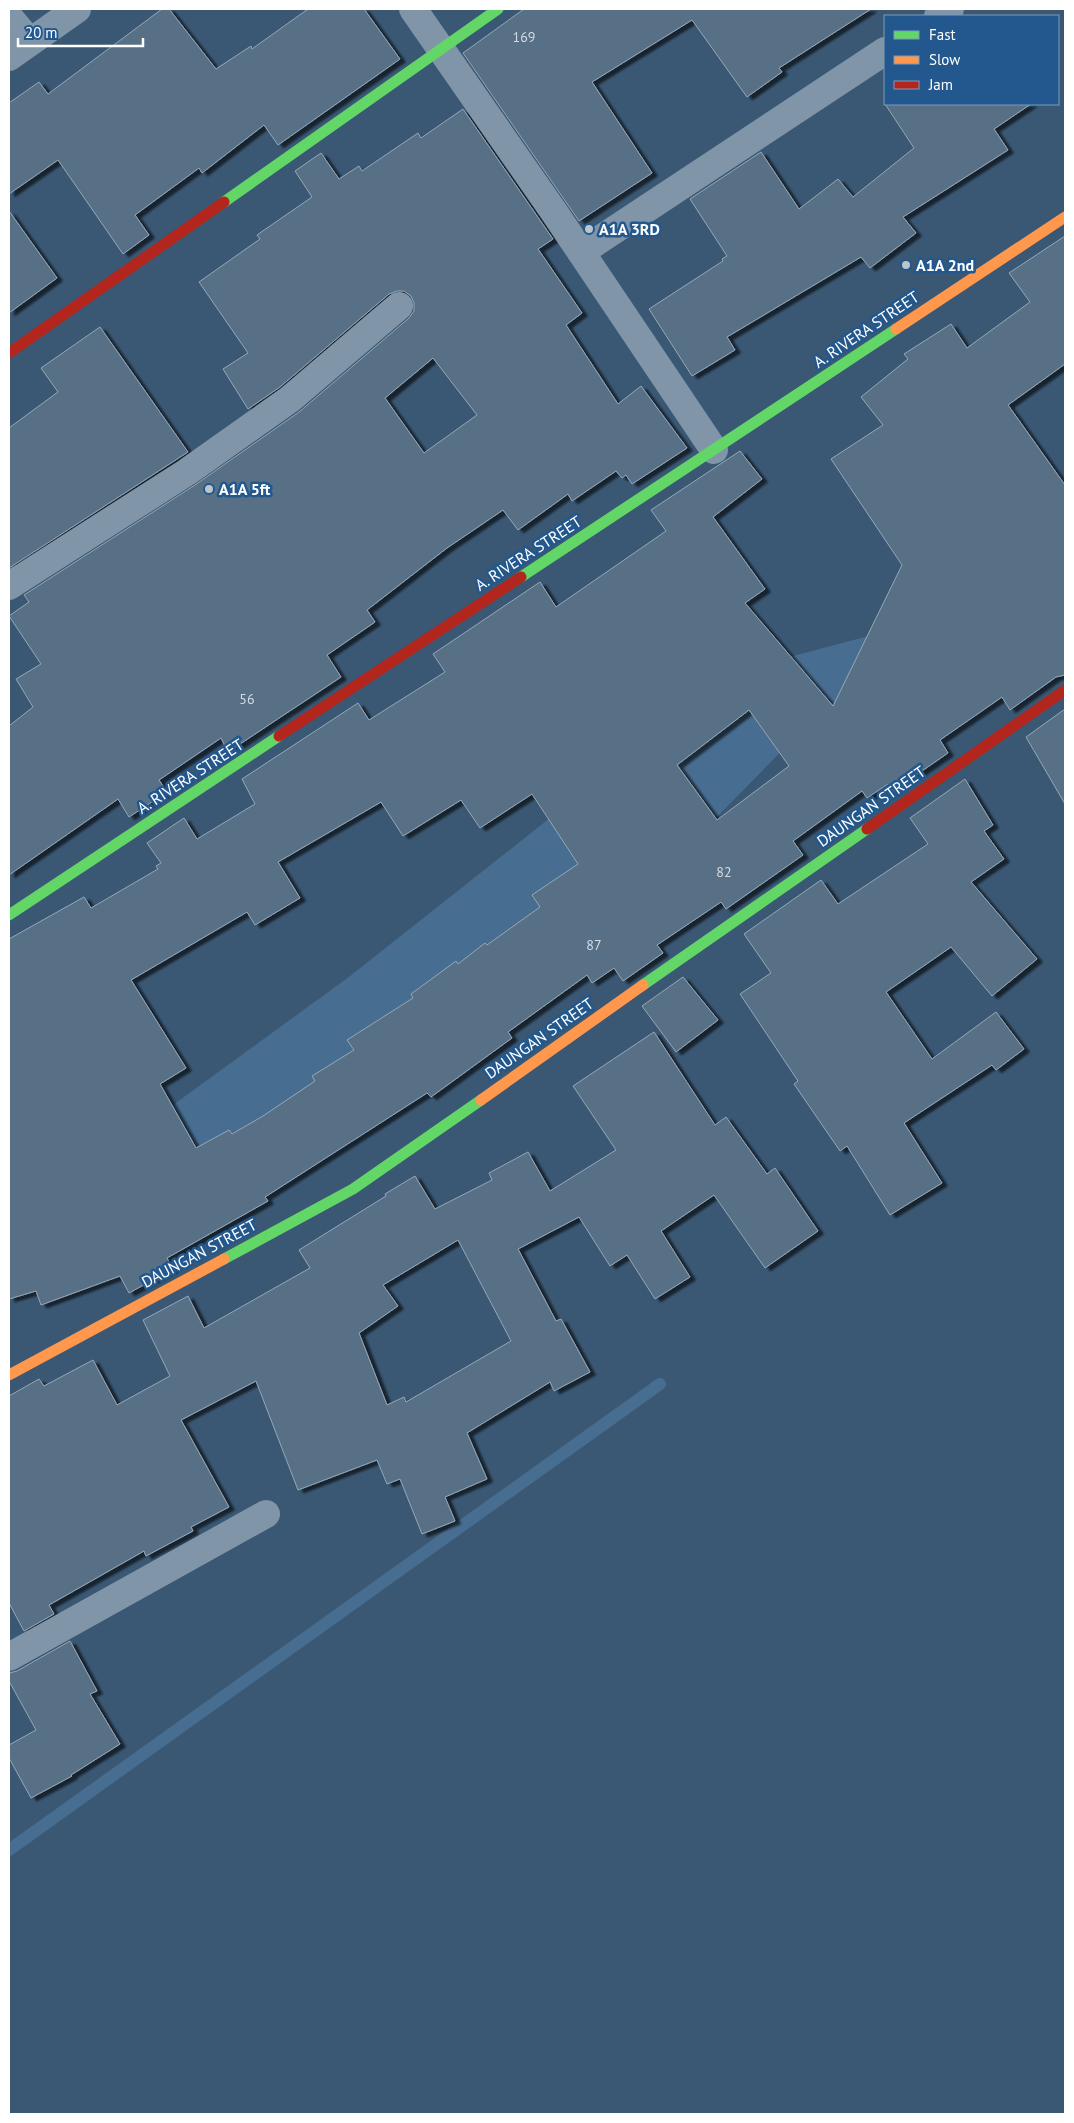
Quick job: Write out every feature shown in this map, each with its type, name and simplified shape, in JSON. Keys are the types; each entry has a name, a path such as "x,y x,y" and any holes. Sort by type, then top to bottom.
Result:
{"street":[{"path":"9,17 19,49 77,9"},
{"path":"413,9 581,252 714,450"},
{"path":"9,353 498,9"},
{"path":"581,252 884,52"},
{"name":"A. RIVERA STREET","path":"9,915 1065,217"},
{"path":"9,586 187,472 290,399 399,306"},
{"name":"DAUNGAN STREET","path":"9,1375 353,1188 1065,690"},
{"path":"9,1657 266,1514"}],"building":[{"path":"162,9 169,9 216,69 251,46 252,49 308,9 364,9 400,59 278,145 264,125 202,173 199,168 135,215 149,235 123,254 58,160 9,194 9,103 39,82 48,94"},
{"path":"524,9 871,9 779,68 782,72 747,97 692,20 592,82 652,173 579,221 463,53"},
{"path":"886,105 1030,105 994,129 1008,150 903,217 916,233 870,268 861,257 727,337 735,350 692,376 649,309 723,261 722,259 727,256 690,199 761,152 799,209 838,179 853,197 914,148"},
{"path":"463,109 553,239 538,249 582,313 566,325 618,404 641,386 687,448 632,484 626,475 622,478 616,471 572,501 568,494 518,530 503,510 447,548 367,610 375,622 327,655 341,677 228,752 221,738 159,780 167,792 129,817 118,799 9,875 9,726 33,707 16,679 41,664 9,616 29,602 24,595 195,485 299,412 409,318 414,311 414,303 411,296 404,291 389,294 280,387 248,409 223,369 248,353 199,282 260,239 257,235 312,197 295,171 321,153 339,179 359,166 362,171 418,133 421,138","holes":["433,358 477,415 424,453 385,398"]},
{"path":"9,211 57,278 9,313"},
{"path":"1065,236 1065,364 1008,405 1065,485 1065,675 1056,677 1010,710 1002,697 940,740 948,753 893,791 888,784 867,798 862,791 793,841 803,855 726,909 721,902 657,945 663,953 623,981 614,968 592,983 587,975 508,1032 512,1038 431,1097 427,1093 265,1197 268,1201 167,1258 173,1269 129,1293 120,1276 41,1305 36,1291 9,1299 9,939 84,897 91,908 158,869 156,866 161,863 147,843 184,818 197,839 255,804 242,779 358,703 369,720 445,672 433,654 540,582 556,607 666,531 651,510 740,451 762,479 713,517 765,589 745,603 833,706 902,565 831,459 883,425 861,397 908,359 904,354 951,324 967,348 1030,302 1009,273","holes":["749,710 789,766 717,820 677,765","532,794 578,864 532,895 540,907 487,945 485,943 458,964 456,961 411,994 413,998 347,1040 354,1050 312,1076 315,1081 263,1116 232,1134 229,1130 196,1148 160,1084 186,1068 131,980 247,912 255,925 300,898 278,862 381,802 403,836 461,800 480,828"]},
{"path":"100,327 188,452 9,568 9,428 58,392 41,368"},
{"path":"1065,709 1065,804 1026,737"},
{"path":"965,779 993,825 984,831 1004,859 971,882 1037,959 992,996 951,947 886,992 932,1059 996,1012 1024,1049 996,1070 992,1065 904,1123 942,1183 890,1215 847,1146 840,1151 794,1084 798,1081 740,994 771,973 744,934 821,880 838,904 928,844 910,818"},
{"path":"683,977 718,1020 676,1052 642,1006"},
{"path":"654,1032 715,1125 726,1117 767,1174 775,1168 818,1231 765,1268 714,1195 661,1231 690,1277 655,1299 627,1255 610,1266 579,1217 518,1249 556,1321 561,1319 590,1372 554,1391 550,1382 467,1433 487,1479 445,1497 455,1521 422,1534 400,1479 387,1484 377,1460 298,1490 256,1381 181,1420 229,1507 191,1527 193,1531 146,1556 144,1551 49,1605 54,1614 24,1631 9,1603 9,1396 39,1379 44,1386 93,1360 117,1405 170,1376 143,1320 188,1296 204,1328 310,1268 299,1250 415,1176 435,1209 492,1180 489,1173 528,1152 550,1191 616,1150 573,1086","holes":["458,1240 511,1341 406,1402 404,1397 387,1405 359,1333 398,1306 383,1285"]},
{"path":"70,1641 97,1691 90,1694 120,1744 72,1776 31,1798 9,1758 9,1745 36,1730 9,1681 9,1673 17,1671"}],"waterway":[{"path":"9,1192 179,1147 374,1005 604,823 685,796 781,698 966,649 1065,580"},
{"path":"9,1850 660,1384"}],"traffic: fast":[{"path":"224,202 498,9"},
{"path":"521,577 896,329"},
{"path":"9,915 279,736"},
{"path":"643,985 867,829"},
{"path":"224,1259 353,1189 481,1100"}],"traffic: slow":[{"path":"896,329 1065,217"},
{"path":"481,1100 643,985"},
{"path":"9,1375 224,1259"}],"traffic: jam":[{"path":"9,353 224,202"},
{"path":"279,736 521,577"},
{"path":"867,829 1065,690"}],"place":[{"name":"A1A 3RD","path":"589,229"},
{"name":"A1A 2nd","path":"906,265"},
{"name":"A1A 5ft","path":"209,489"}]}
